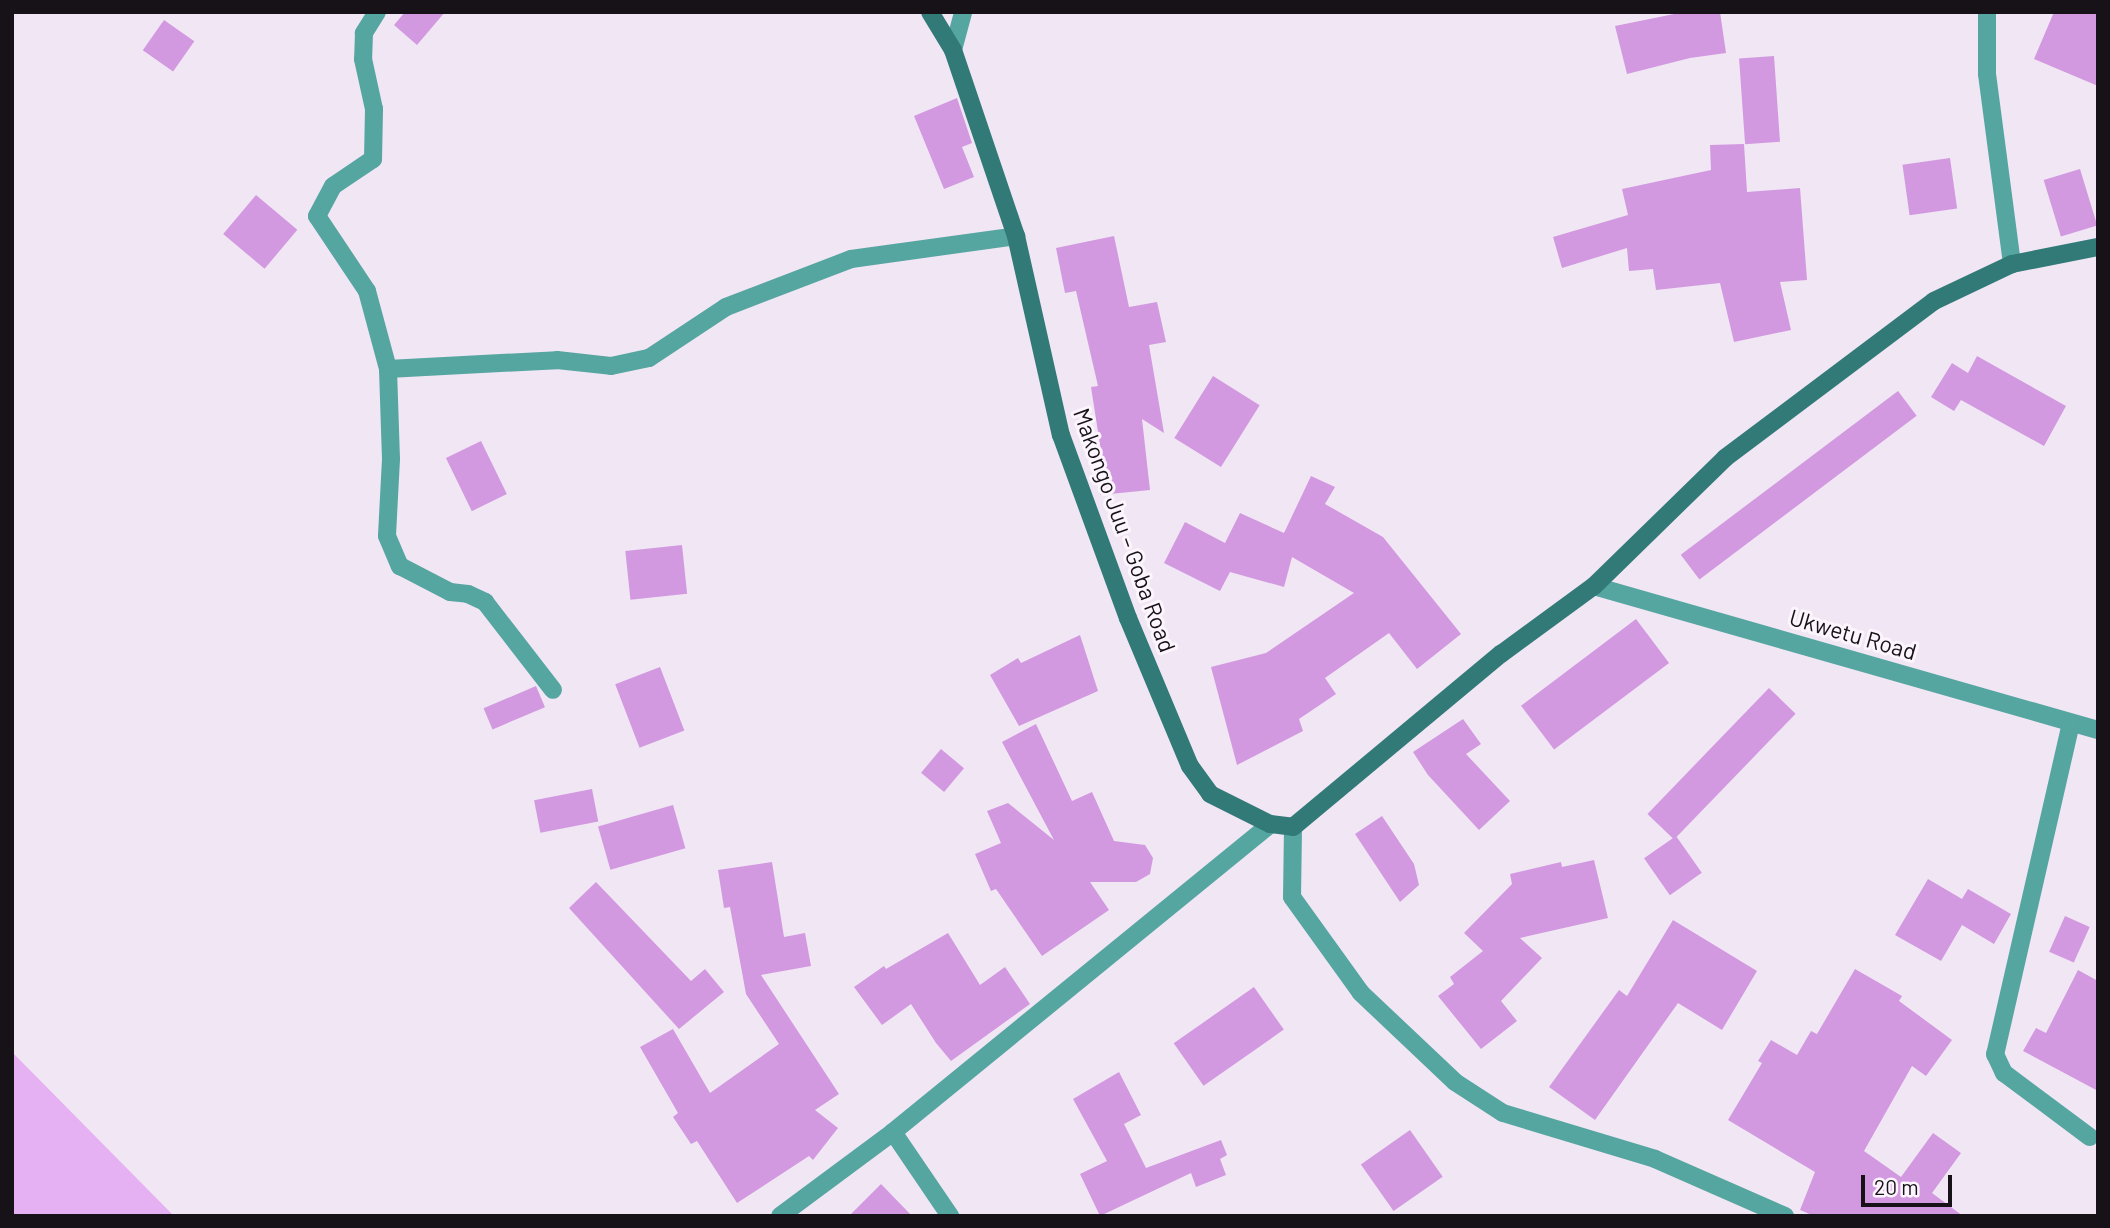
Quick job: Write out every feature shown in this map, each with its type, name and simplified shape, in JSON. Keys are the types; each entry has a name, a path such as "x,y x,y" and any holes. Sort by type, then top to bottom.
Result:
{"street":[{"path":"377,12 364,33 363,59 374,108 373,159 333,186 317,216 367,291 388,369 391,459 387,536 400,566 450,592 468,594 485,602 553,690"},
{"name":"Makongo Juu – Goba Road","path":"930,12 954,50 1016,236 1060,435 1128,618 1190,766 1210,794 1270,824 1293,827"},
{"path":"954,50 963,12"},
{"path":"1987,12 1987,74 2012,264"},
{"path":"388,369 557,360 611,366 649,358 726,307 851,259 1016,236"},
{"path":"1785,1216 1655,1159 1503,1112 1455,1082 1361,993 1292,897 1293,827 1501,654 1594,586 1725,458 1934,301 2012,264 2098,247"},
{"name":"Ukwetu Road","path":"1594,586 2098,730"},
{"path":"2071,723 1995,1054 2004,1073 2090,1137"},
{"path":"780,1216 893,1132 1270,824"},
{"path":"893,1132 950,1216"}],"shaded area":[{"path":"12,1052 174,1216 12,1216"}],"building":[{"path":"405,12 445,12 417,45 394,25"},
{"path":"1684,12 1720,12 1726,53 1690,58 1627,74 1615,26"},
{"path":"2054,12 2098,12 2098,86 2034,59"},
{"path":"164,20 194,41 173,72 143,50"},
{"path":"1774,56 1780,142 1745,144 1739,58"},
{"path":"957,98 972,143 962,147 974,177 944,189 914,116"},
{"path":"1744,144 1747,192 1800,188 1807,280 1780,282 1791,330 1734,342 1720,283 1656,290 1653,269 1629,271 1627,248 1562,268 1553,237 1628,215 1622,189 1711,170 1710,145"},
{"path":"1950,158 1957,209 1910,215 1902,165"},
{"path":"2080,169 2097,225 2061,237 2044,180"},
{"path":"256,195 297,230 265,269 223,234"},
{"path":"1114,236 1129,307 1157,302 1166,342 1149,345 1164,433 1142,419 1150,490 1100,495 1096,452 1101,451 1091,387 1098,386 1076,291 1065,293 1056,248"},
{"path":"1977,356 2066,406 2044,446 1961,400 1954,411 1931,397 1952,363 1968,373"},
{"path":"1213,376 1260,405 1221,467 1174,438"},
{"path":"1898,391 1917,416 1699,579 1681,555"},
{"path":"481,441 507,494 472,511 446,458"},
{"path":"1311,476 1335,487 1325,504 1383,537 1461,634 1417,669 1389,633 1325,678 1336,694 1299,719 1303,731 1237,765 1211,667 1266,653 1354,593 1292,557 1284,587 1230,572 1220,591 1164,563 1185,522 1225,543 1240,513 1284,533"},
{"path":"682,545 687,594 630,600 625,551"},
{"path":"1636,619 1669,663 1554,750 1521,706"},
{"path":"1080,635 1098,691 1019,726 990,675 1018,658 1021,663"},
{"path":"660,667 684,730 640,748 615,684"},
{"path":"536,686 545,707 493,729 484,708"},
{"path":"1769,688 1796,714 1674,840 1647,814"},
{"path":"1463,719 1481,744 1466,754 1510,801 1479,830 1428,775 1413,752"},
{"path":"1036,724 1072,801 1092,792 1114,841 1145,845 1153,858 1150,874 1136,882 1090,882 1109,910 1042,956 996,889 991,891 975,854 1001,843 987,811 1008,803 1054,840 1002,742"},
{"path":"941,749 964,768 944,792 921,773"},
{"path":"592,789 598,821 540,833 534,800"},
{"path":"673,805 685,848 610,870 598,826"},
{"path":"1382,816 1414,864 1419,885 1400,902 1355,834"},
{"path":"1676,836 1702,873 1670,895 1644,858"},
{"path":"1594,860 1608,918 1520,938 1542,958 1501,1001 1517,1021 1481,1049 1438,996 1454,984 1450,977 1483,951 1464,933 1512,884 1510,874 1561,862 1562,867"},
{"path":"772,862 784,937 805,933 811,966 761,975 839,1094 815,1110 838,1128 813,1160 809,1156 737,1203 697,1141 691,1144 673,1117 678,1113 640,1047 673,1029 710,1093 779,1044 746,994 730,907 724,908 718,870"},
{"path":"1928,879 1962,899 1968,889 2011,914 1994,944 1962,925 1941,961 1895,935"},
{"path":"596,882 691,981 705,969 724,992 679,1029 569,908"},
{"path":"2065,916 2090,927 2074,963 2049,952"},
{"path":"1673,920 1757,971 1722,1030 1678,1003 1595,1120 1549,1087 1619,990 1627,996"},
{"path":"948,933 980,985 1005,967 1030,1004 951,1061 911,1004 882,1025 854,987 884,966 886,969"},
{"path":"1855,969 1902,996 1899,1001 1952,1040 1926,1076 1912,1066 1864,1151 1901,1177 1933,1133 1961,1153 1932,1193 1963,1216 1814,1216 1800,1210 1815,1172 1728,1120 1762,1063 1758,1061 1771,1040 1797,1055 1811,1031 1817,1034"},
{"path":"2078,970 2098,981 2098,1091 2023,1051 2036,1028 2046,1033"},
{"path":"1254,987 1284,1030 1204,1086 1174,1043"},
{"path":"1119,1072 1141,1115 1124,1124 1146,1168 1221,1140 1227,1155 1220,1159 1226,1175 1196,1187 1191,1173 1100,1216 1080,1174 1107,1161 1073,1099"},
{"path":"1410,1130 1443,1177 1394,1211 1361,1164"},
{"path":"881,1184 912,1216 849,1216"}]}
